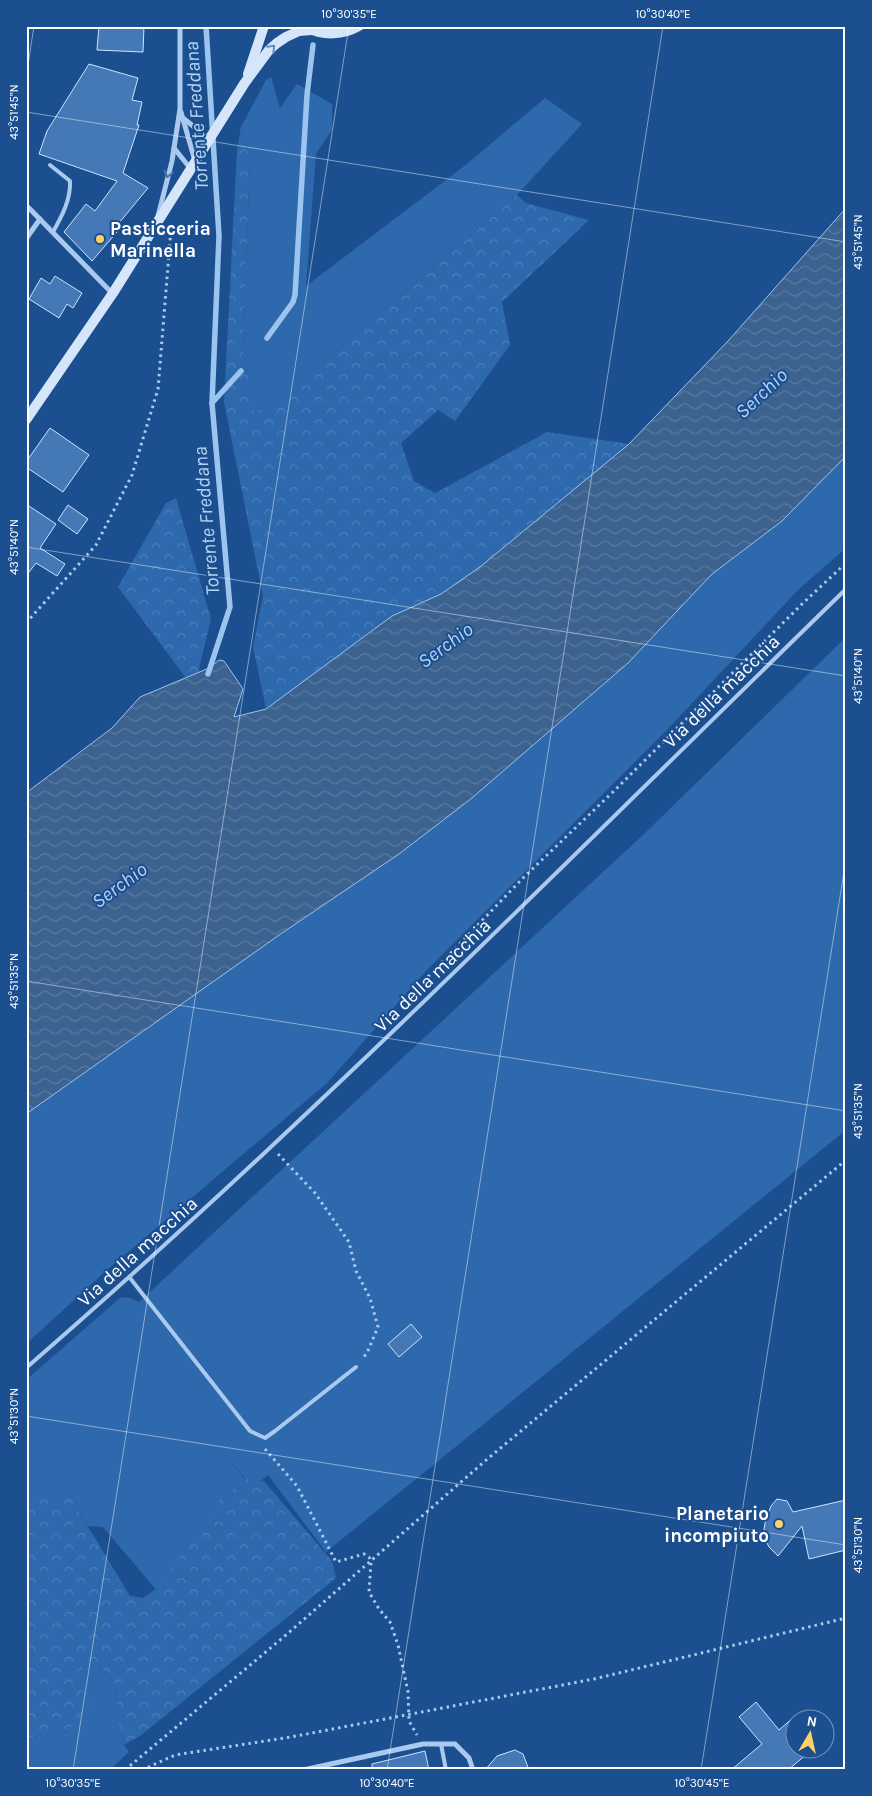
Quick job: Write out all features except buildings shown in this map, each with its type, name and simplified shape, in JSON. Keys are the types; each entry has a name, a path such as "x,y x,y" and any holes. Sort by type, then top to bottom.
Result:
{"main road":[{"path":"244,84 264,26"},
{"path":"26,420 113,293 244,84 269,50 286,36 308,28 333,34 359,26"}],"street":[{"path":"156,225 174,148 180,109 180,26"},
{"path":"180,109 192,165"},
{"path":"182,117 209,140"},
{"path":"174,148 192,165"},
{"path":"26,205 113,293"},
{"path":"26,239 40,219"},
{"path":"303,1770 423,1744 455,1744 468,1758 473,1770"}],"lane":[{"path":"50,165 70,181 71,188 61,218 53,232"},
{"name":"Via della macchia","path":"26,1368 130,1278 352,1072 846,589"},
{"path":"130,1278 250,1431 265,1438 356,1367"},
{"path":"440,1744 446,1770"}],"path":[{"path":"26,623 96,545 132,476 158,389 171,226"},
{"path":"396,1011 523,878 846,563"},
{"path":"125,1770 286,1635 485,1461 846,1160"},
{"path":"288,1164 315,1193 348,1242 356,1271 370,1298 378,1327 366,1353 356,1367"},
{"path":"250,1431 297,1486 336,1562 364,1554 369,1557 371,1562 369,1592 379,1609 390,1622 398,1645 408,1692 409,1721 423,1744"},
{"path":"142,1770 176,1755 292,1737 594,1679 846,1618"}],"green space":[{"path":"271,77 280,108 297,84 332,104 332,130 316,154 306,286 467,164 545,98 582,124 517,195 273,405 253,410 243,351 250,158 241,127 266,80"},
{"path":"241,127 250,158 243,351 254,410 273,405 517,195 526,203 589,220 502,302 510,345 455,421 438,410 401,443 414,481 435,493 547,432 629,444 480,567 441,594 392,616 266,709 253,647 263,596 224,402 237,150"},
{"path":"846,456 846,548 798,590 667,730 427,970 327,1083 107,1270 26,1344 26,1114 282,933 399,854 472,798 628,663 712,574 782,521"},
{"path":"176,498 211,619 198,673 186,678 118,587 166,503"},
{"path":"846,637 846,1130 326,1552 268,1475 261,1481 246,1479 227,1457 264,1502 157,1591 103,1527 88,1526 69,1495 26,1495 26,1380 121,1297 139,1302 644,834"},
{"path":"246,1479 264,1481 332,1561 336,1578 140,1736 124,1745 118,1724 115,1684 99,1665 88,1665 79,1672 88,1680 91,1704 68,1731 26,1738 26,1495 69,1495 130,1596 143,1598 157,1588 220,1500"},
{"path":"88,1665 99,1665 115,1684 118,1724 124,1745 129,1752 110,1770 26,1770 26,1738 68,1731 79,1672"}],"water":[{"name":"Serchio","path":"846,208 846,456 782,521 712,574 628,663 472,798 399,854 282,933 26,1114 26,793 112,728 140,697 209,668 219,660 224,661 243,689 234,717 266,709 392,616 441,594 480,567 629,444 728,341"}],"waterway":[{"name":"Torrente Freddana","path":"206,26 219,236 212,403 230,607 208,674"},
{"path":"267,338 293,302 295,295 307,95 313,45"},
{"path":"212,403 241,371"}],"place":[{"name":"Pasticceria Marinella","path":"100,239"},
{"name":"Planetario incompiuto","path":"779,1524"}]}
